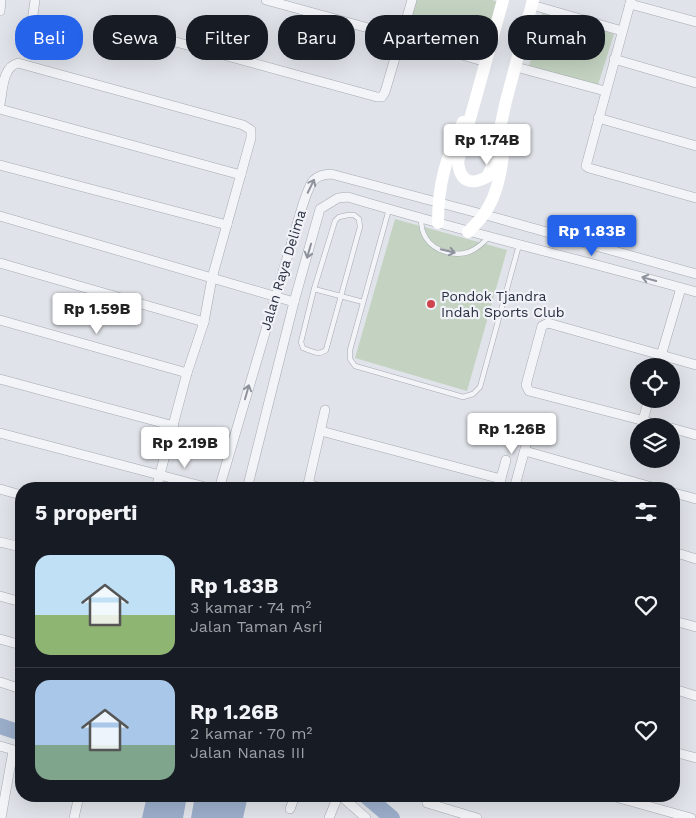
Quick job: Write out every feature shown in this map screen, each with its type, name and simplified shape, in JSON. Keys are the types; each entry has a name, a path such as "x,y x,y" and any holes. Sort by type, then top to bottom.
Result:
{"main road":[{"path":"503,0 458,162 459,173 465,179 471,181 477,181 487,176 491,168 506,101 533,3"},
{"path":"440,224 439,191 448,156 476,95"},
{"path":"468,232 484,215 494,197 506,130 506,101"}],"street":[{"path":"0,12 1,0"},
{"path":"33,15 35,0"},
{"path":"266,0 365,27"},
{"path":"408,15 412,0"},
{"path":"696,22 630,2 586,166 696,198"},
{"path":"533,3 622,31"},
{"path":"176,42 377,97 382,97 385,92 394,60"},
{"path":"614,58 696,83"},
{"path":"479,60 486,62"},
{"path":"0,104 6,72 10,67 18,63 250,128 252,134 212,278 204,322 187,373 158,482"},
{"path":"516,67 605,91"},
{"path":"0,109 241,175"},
{"path":"598,118 696,146"},
{"path":"0,166 227,225"},
{"name":"Jalan Raya Delima","path":"220,482 311,183 321,174 331,174 439,203"},
{"name":"Jalan Raya Delima","path":"249,482 294,302 320,209 338,198 348,197 468,232 696,292"},
{"path":"439,203 696,274"},
{"path":"304,204 320,209"},
{"path":"0,216 294,302"},
{"path":"0,263 204,322"},
{"path":"661,358 681,288"},
{"path":"0,320 187,373"},
{"path":"635,418 529,391 526,385 542,326 548,323 696,365"},
{"path":"0,379 174,426"},
{"path":"308,482 325,410"},
{"path":"516,482 526,452 531,427"},
{"path":"321,431 501,478"},
{"path":"680,431 696,435"},
{"path":"0,433 184,482"},
{"path":"526,452 634,482"},
{"path":"500,482 506,460"},
{"path":"0,489 15,493"},
{"path":"680,495 696,499"},
{"path":"0,542 15,546"},
{"path":"680,554 696,559"},
{"path":"0,596 15,600"},
{"path":"680,623 696,627"},
{"path":"0,639 15,643"},
{"path":"0,682 15,687"},
{"path":"680,691 696,696"},
{"path":"0,746 15,750"},
{"path":"680,754 696,758"},
{"path":"1,818 15,759"},
{"path":"74,818 78,802"},
{"path":"290,808 292,802"},
{"path":"329,818 337,802"},
{"path":"347,802 366,818"},
{"path":"435,802 477,818"},
{"path":"634,802 691,818"}],"lane":[{"path":"389,210 350,350 350,359 355,366 463,397 477,392 480,387 519,244"},
{"path":"354,215 359,219 360,228 342,297 326,350 323,353 317,353 304,348 301,342 314,289 335,221 339,217 354,215"},
{"path":"421,218 422,229 426,239 436,248 445,251 463,254 473,250 489,237"},
{"path":"314,289 363,302"}],"green space":[{"path":"416,0 492,0 498,2 494,15 412,15"},
{"path":"605,31 614,34 598,85 529,66 530,60 605,60"},
{"name":"Pondok Tjandra Indah Sports Club","path":"395,219 507,250 467,391 355,358"}],"water":[{"path":"146,802 186,802 183,818 142,818"},
{"path":"194,802 247,802 243,818 191,818"}],"waterway":[{"path":"0,726 15,731"},
{"path":"373,802 392,818"}],"place":[{"name":"Pondok Tjandra Indah Sports Club","path":"431,304"}]}
